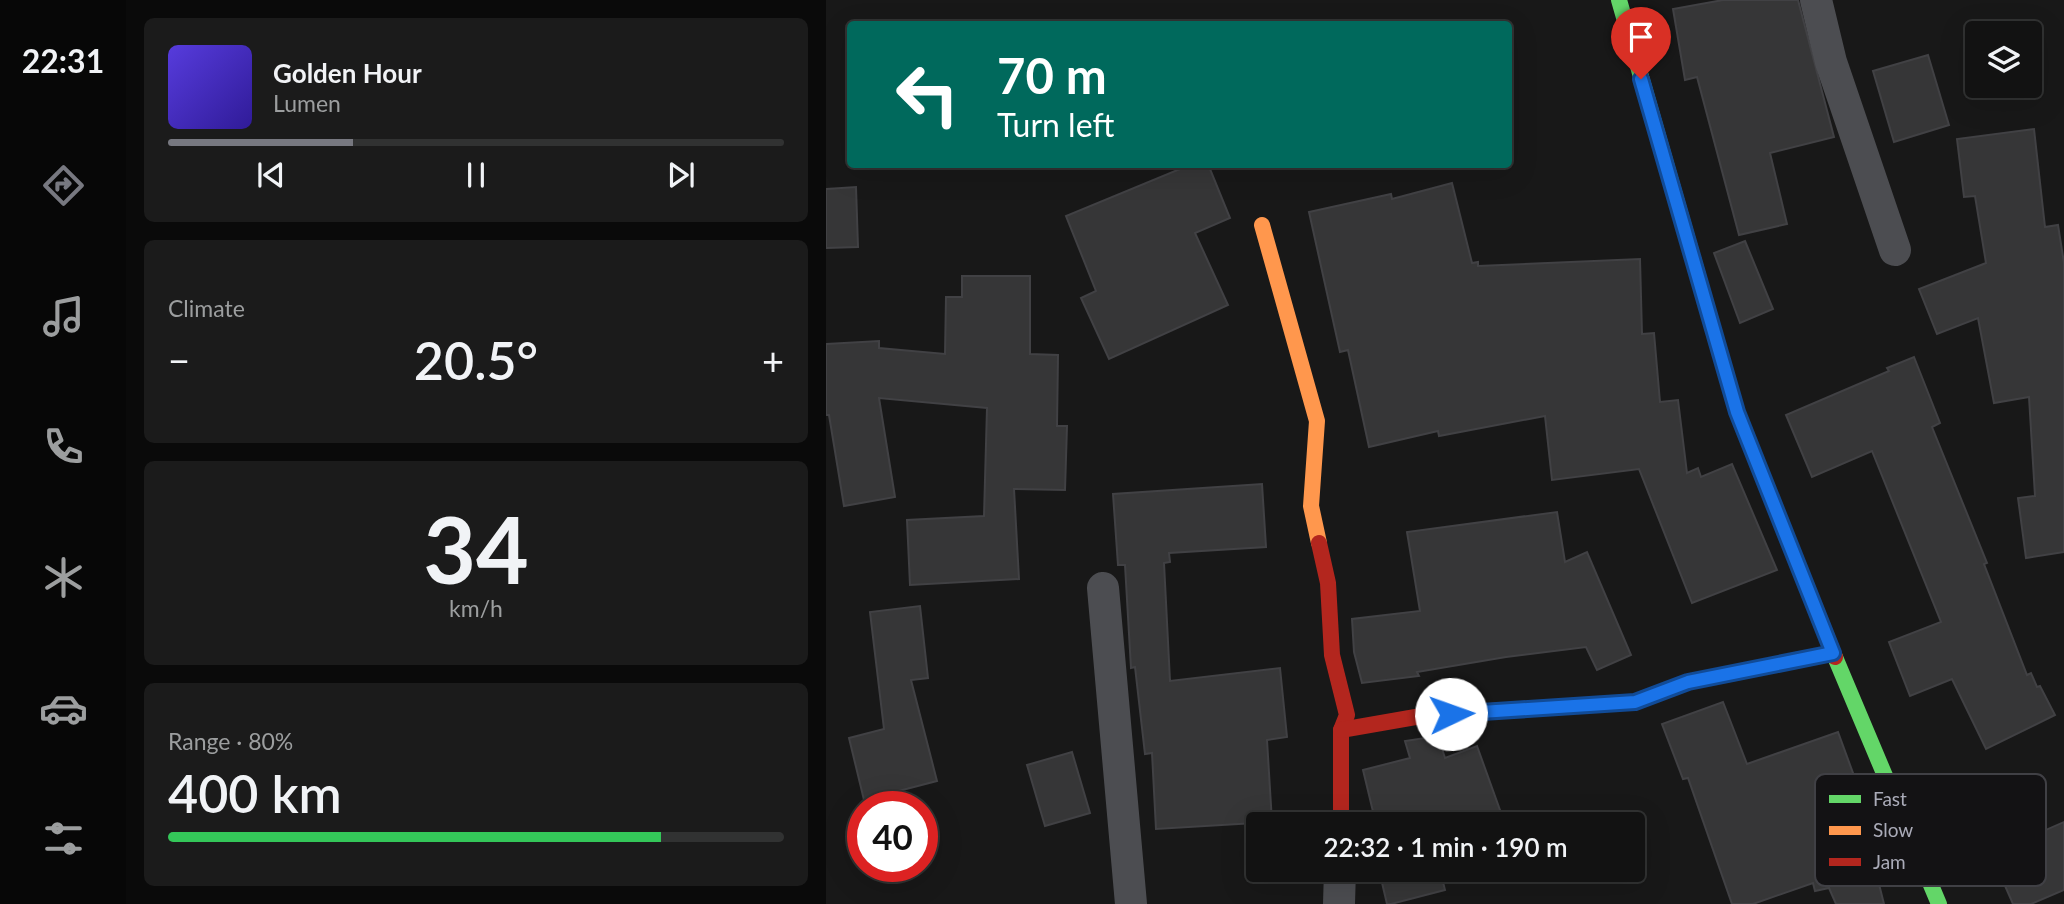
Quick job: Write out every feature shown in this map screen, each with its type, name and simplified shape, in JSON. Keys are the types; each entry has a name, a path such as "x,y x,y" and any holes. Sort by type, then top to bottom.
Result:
{"street":[{"path":"1619,0 1737,412 1884,774"},
{"path":"1816,0 1831,62 1895,250"},
{"path":"1262,225 1317,421 1311,506 1328,583 1332,655 1347,715 1340,730 1341,812"},
{"path":"1103,588 1131,904"},
{"path":"1340,730 1427,715 1635,702 1688,682 1833,653"},
{"path":"1339,904 1340,882"},
{"path":"1931,886 1939,904"}],"building":[{"path":"1723,0 1798,0 1834,137 1770,153 1787,224 1739,235 1697,77 1685,80 1673,9"},
{"path":"1928,55 1949,125 1894,142 1873,71"},
{"path":"2034,129 2045,227 2058,225 2064,263 2064,552 2026,558 2018,498 2035,496 2029,397 1994,403 1978,318 1937,334 1919,289 1986,263 1975,196 1964,197 1957,139"},
{"path":"1182,168 1210,168 1230,218 1195,233 1228,305 1109,359 1081,298 1096,291 1066,216"},
{"path":"1452,183 1472,263 1478,262 1478,266 1640,259 1642,334 1654,333 1660,402 1678,400 1687,473 1698,468 1701,477 1732,464 1777,570 1692,603 1639,469 1552,480 1545,416 1439,436 1438,431 1369,447 1348,350 1340,352 1309,212 1391,194 1392,199"},
{"path":"856,187 858,247 826,248 826,189"},
{"path":"1745,241 1773,309 1740,323 1714,253"},
{"path":"962,276 1030,276 1030,354 1058,355 1057,426 1067,426 1065,490 1014,489 1019,579 910,585 907,520 984,516 987,408 879,398 895,497 844,506 829,415 826,415 826,344 879,341 879,348 945,354 946,297 962,297"},
{"path":"1914,357 1940,423 1932,427 1987,563 1984,564 2027,675 2031,673 2055,715 1986,749 1952,679 1910,696 1889,642 1941,622 1872,451 1812,477 1786,415 1889,371 1887,368"},
{"path":"1262,484 1266,547 1169,553 1170,562 1164,563 1170,681 1280,668 1287,737 1267,740 1271,812 1246,812 1246,824 1156,829 1152,753 1145,754 1135,667 1131,668 1125,565 1118,565 1113,494"},
{"path":"1557,512 1565,562 1587,552 1631,655 1597,670 1586,647 1506,657 1417,672 1419,676 1362,683 1354,652 1352,619 1420,611 1407,532"},
{"path":"920,606 928,678 911,680 937,781 899,791 862,791 849,738 884,729 870,612"},
{"path":"1723,702 1747,764 1838,732 1853,774 1815,774 1815,886 1879,886 1884,904 1836,904 1829,888 1815,891 1813,883 1753,904 1732,904 1688,778 1683,779 1662,724"},
{"path":"1438,736 1445,758 1477,746 1501,812 1373,812 1363,770 1410,758 1405,741"},
{"path":"1072,752 1090,813 1045,826 1027,765"},
{"path":"2064,822 2064,890 2031,904 2013,904 2005,886 2046,886 2046,830"},
{"path":"1382,882 1443,882 1445,890 1387,904"}],"traffic: fast":[{"path":"1619,0 1699,279"},
{"path":"1835,657 1884,774"},
{"path":"1931,886 1939,904"}],"traffic: slow":[{"path":"1262,225 1317,421 1311,506 1319,543"}],"traffic: jam":[{"path":"1699,279 1737,412 1835,657"},
{"path":"1319,543 1328,583 1332,655 1347,715 1341,730 1341,812"},
{"path":"1341,730 1427,715 1635,702 1688,682 1833,653"}],"route":[{"path":"1451,714 1550,710 1635,702 1688,682 1833,653 1737,412 1641,79"}]}
